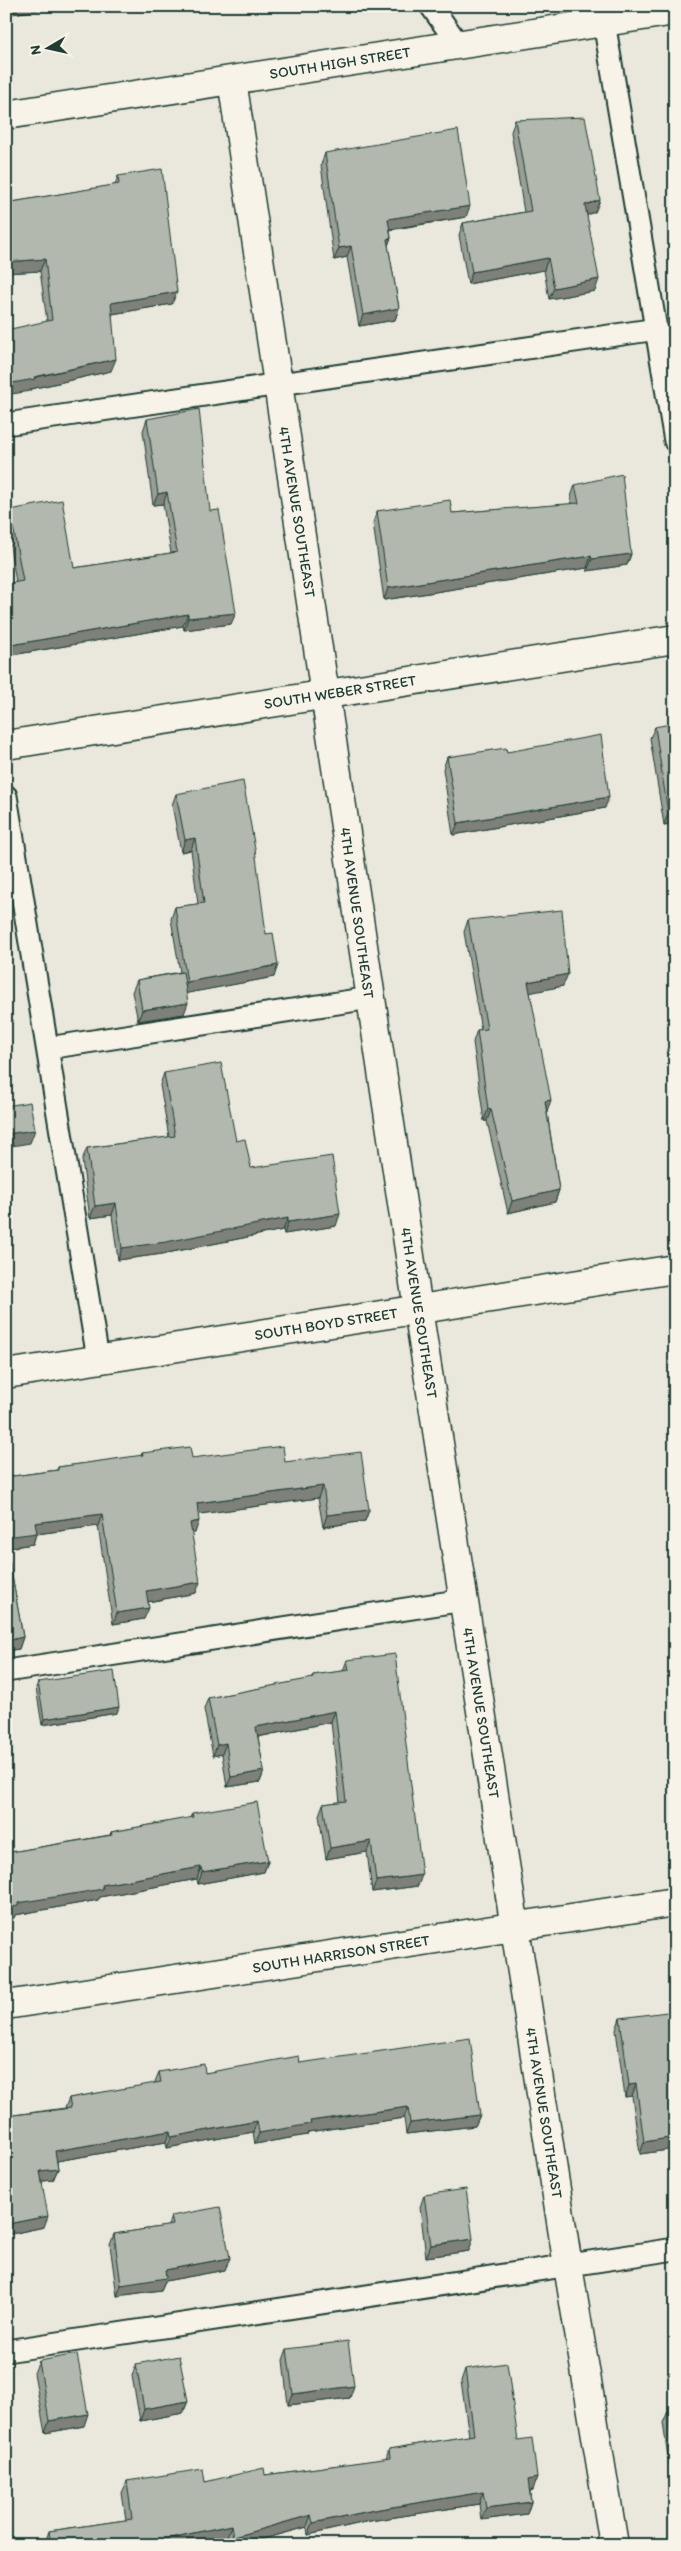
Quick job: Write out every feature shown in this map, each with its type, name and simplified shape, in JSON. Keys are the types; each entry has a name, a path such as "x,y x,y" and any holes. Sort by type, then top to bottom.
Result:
{"street":[{"name":"SOUTH HIGH STREET","path":"6,115 675,11"},
{"name":"4TH AVENUE SOUTHEAST","path":"232,80 276,386 325,694 418,1309 514,1927 614,2545"},
{"name":"SOUTH WEBER STREET","path":"6,745 675,639"},
{"name":"SOUTH BOYD STREET","path":"6,1374 675,1269"},
{"name":"SOUTH HARRISON STREET","path":"6,2005 675,1902"}],"lane":[{"path":"431,6 458,44"},
{"path":"604,22 675,441"},
{"path":"6,424 657,329"},
{"path":"6,796 98,1359"},
{"path":"48,1048 370,998"},
{"path":"6,1671 464,1600"},
{"path":"6,2351 675,2249"}],"building":[{"path":"585,117 600,200 585,205 599,279 554,288 548,258 472,272 463,223 531,211 515,120"},
{"path":"458,130 470,206 388,219 391,238 387,239 399,308 363,315 351,246 339,248 325,153"},
{"path":"162,169 177,292 111,303 116,359 34,377 35,379 6,384 6,330 52,320 45,259 6,262 6,203 119,184 118,176"},
{"path":"199,409 210,511 219,510 236,613 188,618 188,614 11,645 6,623 6,584 23,581 10,510 62,500 74,568 177,552 167,492 158,494 147,419"},
{"path":"622,474 631,554 592,559 591,556 388,588 377,511 450,500 452,513 579,503 575,485"},
{"path":"675,723 675,812 668,813 655,727"},
{"path":"601,735 609,797 458,823 447,757 506,748 507,752"},
{"path":"243,781 255,849 266,934 273,933 278,965 187,982 175,907 204,903 195,838 185,840 176,794"},
{"path":"562,910 568,974 528,982 551,1100 545,1101 559,1190 512,1201 491,1109 488,1109 477,1030 487,1029 468,920"},
{"path":"183,972 188,1003 142,1010 137,980"},
{"path":"221,1063 236,1141 245,1139 251,1168 332,1156 340,1214 288,1222 288,1218 166,1242 122,1248 116,1203 95,1206 87,1148 175,1136 164,1073"},
{"path":"30,1102 35,1130 6,1134 6,1106"},
{"path":"283,1446 285,1462 361,1452 369,1510 327,1515 323,1486 197,1503 199,1521 190,1523 200,1582 146,1591 149,1608 117,1613 102,1514 35,1523 37,1533 6,1537 6,1477 58,1470 58,1467 143,1455 142,1453 190,1447 192,1458"},
{"path":"6,1542 23,1637 6,1641"},
{"path":"395,1654 422,1875 376,1881 371,1841 330,1848 323,1804 346,1801 335,1711 256,1727 264,1771 231,1777 226,1743 217,1745 208,1698 313,1678 313,1675 349,1670 347,1660"},
{"path":"114,1671 119,1707 44,1719 38,1682"},
{"path":"257,1802 268,1861 202,1872 201,1867 102,1885 103,1889 18,1903 18,1906 6,1908 6,1849 10,1849 11,1852 112,1835 111,1832 193,1817 192,1813"},
{"path":"675,2011 675,2137 644,2142 636,2084 629,2085 620,2018"},
{"path":"470,2038 480,2115 410,2123 408,2107 310,2121 311,2124 259,2133 257,2121 171,2137 170,2131 55,2151 58,2169 40,2171 48,2216 8,2224 6,2215 6,2116 71,2108 69,2098 161,2082 159,2072 204,2064 205,2073 299,2056 300,2063"},
{"path":"466,2189 473,2239 431,2245 424,2195"},
{"path":"220,2207 230,2258 165,2270 166,2278 121,2285 114,2234 173,2225 171,2216"},
{"path":"348,2341 354,2386 293,2394 287,2349"},
{"path":"77,2354 88,2414 49,2421 39,2361"},
{"path":"179,2356 188,2401 144,2409 136,2364"},
{"path":"507,2363 518,2440 532,2438 537,2478 528,2480 531,2502 486,2508 483,2492 374,2510 313,2523 311,2515 233,2537 231,2525 137,2545 51,2545 49,2531 132,2519 127,2481 203,2469 205,2482 264,2468 265,2475 390,2458 389,2449 474,2435 465,2369"},
{"path":"675,2410 675,2460 668,2411"}]}
